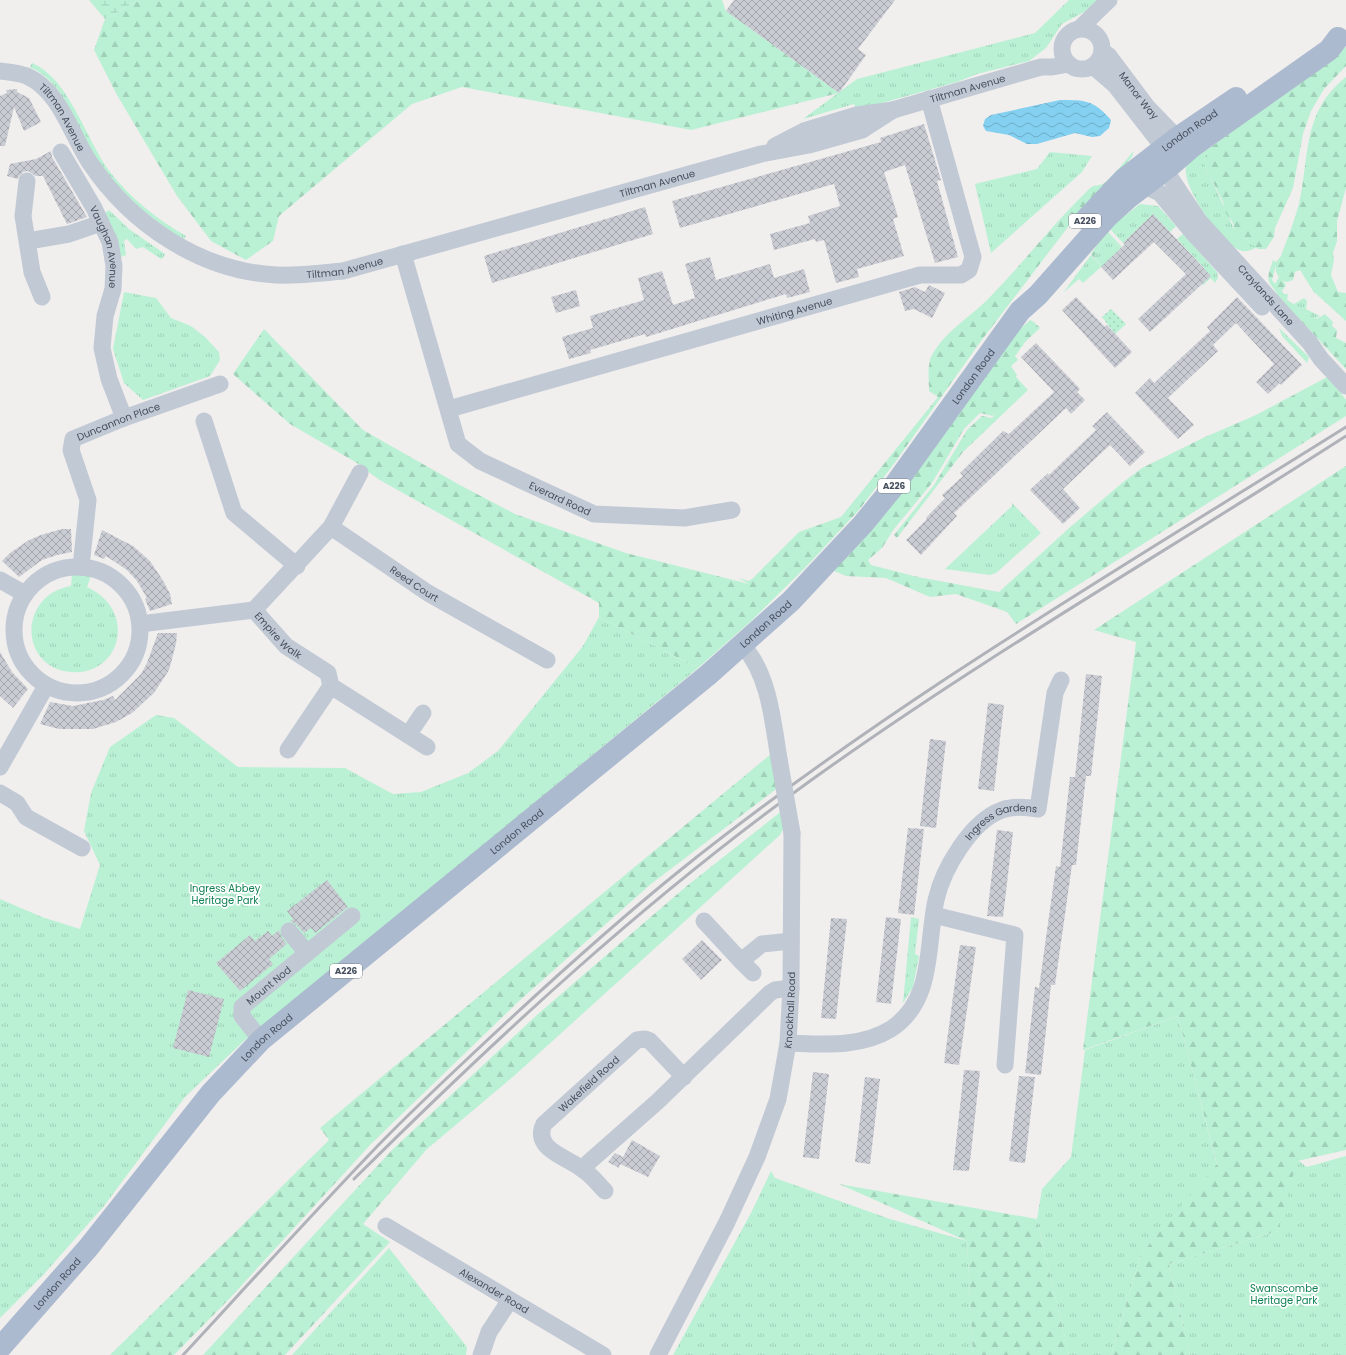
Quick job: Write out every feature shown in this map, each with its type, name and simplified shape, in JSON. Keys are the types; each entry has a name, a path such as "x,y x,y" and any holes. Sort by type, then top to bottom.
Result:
{"main road":[{"name":"London Road","path":"0,1348 88,1248 211,1093 261,1040 674,704 743,646 791,601 863,524 894,486 1023,308 1032,289 1079,228 1124,179 1228,120 1274,90 1329,50 1342,36"},
{"name":"London Road","path":"1023,308 1038,295 1108,216 1144,186 1173,151 1225,105 1342,36"}],"street":[{"path":"1109,0 1100,58 1093,66 1079,69 1066,57 1064,40 1068,35 1079,29 1109,0"},
{"path":"1079,29 1091,31 1101,45"},
{"name":"Manor Way","path":"1101,45 1148,108 1173,151"},
{"name":"Tiltman Avenue","path":"0,71 25,76 42,85 54,97 90,162 122,203 153,229 185,249 220,264 253,272 275,275 297,275 343,271 761,154 809,145 862,130 892,110 1042,67 1066,57"},
{"name":"Manor Way","path":"1093,66 1115,85 1173,151"},
{"name":"Whiting Avenue","path":"449,409 920,275 961,275 968,270 973,257 929,99"},
{"name":"Craylands Lane","path":"1173,151 1196,218 1310,343 1320,359"},
{"name":"Vaughan Avenue","path":"60,152 101,223 110,242 114,266 113,289 105,316 102,348 109,379 124,418"},
{"path":"26,181 23,216 32,272 42,297"},
{"name":"Craylands Lane","path":"1144,186 1160,193 1236,280 1303,346 1320,359 1346,386"},
{"path":"28,241 69,234 101,223"},
{"name":"Craylands Lane","path":"1209,232 1214,247 1239,274 1236,280"},
{"name":"Everard Road","path":"403,254 458,444 480,461 594,514 684,518 732,510"},
{"name":"Duncannon Place","path":"81,567 88,500 71,450 73,439 124,418 220,384"},
{"path":"204,421 235,514 297,566"},
{"path":"254,610 297,566 331,527 360,473"},
{"name":"Reed Court","path":"331,527 428,592 547,660"},
{"path":"81,567 104,573 122,585 134,603 140,624 139,643 132,662 120,677 103,688 84,693 65,693 46,686 31,674 24,664 14,640 14,622 20,603 25,594 42,578 54,571 81,567"},
{"path":"0,580 25,594"},
{"name":"Empire Walk","path":"140,624 254,610 286,646 328,673 331,686"},
{"name":"Knockhall Road","path":"658,1355 727,1222 757,1157 778,1099 788,1043 791,988 792,833 779,759 762,677 753,658 743,646"},
{"name":"Ingress Gardens","path":"788,1043 854,1043 877,1036 898,1024 915,1004 925,983 938,893 948,868 964,842 977,827 990,816 1007,808 1038,809 1054,693 1061,680"},
{"path":"0,767 46,686"},
{"path":"288,750 331,686 427,748"},
{"path":"408,735 423,713"},
{"path":"0,793 16,803 26,817 82,848"},
{"path":"934,915 1015,935 1005,1065"},
{"name":"Mount Nod","path":"261,1040 242,1016 242,1007 352,916"},
{"path":"704,921 753,973"},
{"path":"289,931 307,953"},
{"path":"741,961 762,944 791,941"},
{"path":"583,1169 684,1077 770,993 776,990 791,988"},
{"name":"Wakefield Road","path":"605,1191 583,1169 549,1149 542,1139 544,1124 639,1039 645,1039 652,1043 684,1077"},
{"name":"Alexander Road","path":"386,1226 603,1355"},
{"path":"481,1355 489,1332 510,1300"}],"green space":[{"path":"89,0 140,0 105,19"},
{"path":"140,0 722,0 726,11 839,93 691,130 462,87 412,104 279,216 273,241 246,260 211,241 177,196 117,95 94,50 105,19"},
{"path":"1069,0 1098,0 1084,12 1062,24 1046,48 1029,61 977,74 957,82 857,110 854,104 803,119 857,79 1035,33"},
{"path":"1346,47 1346,66 1324,89 1311,111 1303,134 1293,188 1275,228 1274,237 1266,249 1258,249 1246,239 1240,241 1236,236 1233,223 1225,212 1223,202 1210,176 1204,172 1206,169 1204,162 1207,150"},
{"path":"32,63 45,71 67,96 101,159 118,182 145,208 186,236 184,240 149,216 118,187 100,165 92,152 63,97 54,85 43,75 30,67"},
{"path":"1346,77 1346,188 1337,221 1337,241 1333,253 1334,260 1331,275 1338,292 1346,293 1346,321 1313,291 1300,270 1295,272 1293,280 1287,282 1283,281 1286,285 1282,291 1284,294 1288,294 1287,300 1299,307 1298,311 1301,314 1307,313 1317,319 1325,314 1333,322 1332,326 1337,330 1336,338 1346,343 1346,369 1278,296 1268,279 1273,260 1276,262 1281,256 1299,204 1310,135 1315,120 1322,105 1332,90","holes":["1276,266 1276,272 1279,277 1275,284 1272,280"]},
{"path":"1211,146 1205,157 1206,169 1204,172 1210,176 1239,240 1246,239 1257,247 1251,250 1242,251 1234,247 1225,239 1205,215 1190,188 1186,177 1187,164 1196,155"},
{"path":"1134,150 1132,157 1071,223 978,345 896,461 859,510 805,568 751,621 698,668 599,617 599,603 378,479 357,463 290,424 233,374 264,329 363,430 458,484 515,514 626,553 749,584 738,578 749,581 752,579 799,532 841,517 938,397 929,391 929,367 932,355 944,338 990,297 1089,189 1093,186 1103,184"},
{"path":"1050,152 1092,156 1082,172 991,253 975,184 1037,169"},
{"path":"1140,204 1158,206 1176,226 1170,232 1153,214 1123,243 1109,228"},
{"path":"109,210 129,229 165,254 163,258 161,259 143,247 136,249 127,239 124,241 126,255 121,257 101,216"},
{"path":"1106,232 1108,232 1122,247 1121,248 1107,235 1094,257 1103,266 1101,267 1091,254"},
{"path":"1183,234 1217,272 1218,278 1215,283 1211,278 1203,285 1202,284 1204,268 1177,239"},
{"path":"1107,235 1121,248 1103,266 1094,257"},
{"path":"1091,255 1101,267 1083,283 1079,279 1063,293"},
{"path":"124,292 156,298 171,318 191,326 205,337 219,352 220,360 210,376 143,400 124,383 113,349"},
{"path":"1304,298 1307,301 1306,309 1320,316 1317,318 1312,317 1307,313 1301,314 1298,311 1299,308 1294,304"},
{"path":"1111,309 1126,324 1115,334 1102,317"},
{"path":"1030,320 1040,328 1026,341 1015,356 1018,360 1011,366 1017,375 1016,377 1028,390 963,452 897,538 894,535 934,485 967,430 982,416 992,418 998,411 993,416 980,413 964,429 932,483 894,529 882,548 868,560 871,565 918,577 999,592 1068,529 1142,468 1205,437 1256,415 1329,376 1346,400 1346,416 1016,624 1007,612 956,594 930,597 886,578 846,576 834,571 1016,333"},
{"path":"1279,328 1309,357 1307,363 1282,336"},
{"path":"1346,466 1346,1150 1297,1161 1278,1231 1169,1264 1190,1355 1111,1355 1141,1254 1217,1164 1178,1016 1083,1050 1136,642 1094,630"},
{"path":"1012,503 1041,533 996,573 990,575 945,569 1012,506"},
{"path":"72,574 91,576 87,587 103,598 113,611 118,626 117,640 111,654 101,664 87,671 70,672 53,667 41,658 34,645 32,630 34,616 41,603 54,592 71,586"},
{"name":"Ingress Abbey Heritage Park","path":"599,617 698,668 367,941 322,981 246,1039 185,1097 104,1206 44,1274 0,1318 0,899 42,917 80,929 100,865 84,831 91,793 110,747 156,715 174,718 238,767 345,768 393,794 421,792 468,773 498,751 583,646"},
{"path":"777,749 784,783 651,884 519,1001 371,1144 231,1297 174,1355 110,1355 329,1140 320,1128"},
{"path":"788,806 789,818 780,835 515,1075 426,1150 363,1224 390,1242 285,1355 203,1355 392,1150 538,1014 688,885"},
{"path":"911,917 919,919 915,954 919,956 913,987 903,1003"},
{"path":"1178,1016 1217,1165 1141,1254 1111,1355 1069,1355 1037,1219 1042,1189 1071,1157 1085,1050"},
{"name":"Swanscombe Heritage Park","path":"1290,1154 1307,1167 1346,1156 1346,1355 1190,1355 1169,1264 1278,1231"},
{"path":"771,1171 775,1178 890,1219 967,1241 973,1355 673,1355 751,1213"},
{"path":"839,1184 1037,1219 1069,1355 973,1355 967,1241"},
{"path":"389,1248 467,1347 466,1355 292,1355"}],"water":[{"path":"1060,100 1083,101 1094,105 1105,113 1111,120 1109,128 1100,136 1092,137 1075,133 1037,144 1027,144 1009,135 986,131 983,126 985,119 991,115"}],"building":[{"path":"734,0 895,0 858,49 866,55 839,93 726,11"},
{"path":"17,89 17,92 29,98 41,122 24,131 14,107 5,146 0,146 0,96 7,93 6,90"},
{"path":"924,124 941,180 937,181 958,257 935,263 905,165 884,172 898,217 893,219 904,256 857,269 859,277 836,283 824,240 816,242 815,239 774,250 770,234 810,223 808,216 840,206 834,184 680,228 672,201 881,142 880,138"},
{"path":"51,151 52,157 87,217 67,224 43,176 36,176 28,171 23,172 17,179 7,176 10,164 36,159"},
{"path":"645,207 653,234 492,283 484,256"},
{"path":"1153,214 1211,276 1150,332 1138,319 1186,274 1154,242 1113,280 1101,267"},
{"path":"710,257 716,280 770,264 774,278 804,269 810,292 787,298 786,294 646,337 645,334 590,350 591,353 569,359 562,337 593,328 590,316 644,300 638,278 662,271 673,305 695,298 685,264"},
{"path":"929,285 945,293 932,318 914,309 905,311 899,292 915,287 925,292"},
{"path":"576,290 580,306 556,313 551,297"},
{"path":"1076,297 1105,327 1107,325 1132,352 1115,368 1062,310"},
{"path":"1237,297 1302,365 1281,385 1280,383 1268,394 1256,382 1274,364 1236,323 1213,345 1218,351 1168,398 1194,425 1178,439 1135,393 1150,378 1154,383 1210,331 1207,327"},
{"path":"1036,343 1080,389 1077,392 1085,400 1071,414 1066,408 954,513 957,516 921,555 906,540 945,498 942,495 963,476 960,473 1003,431 1009,434 1054,392 1021,357"},
{"path":"1107,412 1145,452 1130,466 1110,445 1063,489 1080,508 1063,524 1030,490 1048,473 1049,475 1096,430 1092,426"},
{"path":"62,529 71,529 72,552 42,560 19,577 2,561 10,553 29,540"},
{"path":"102,530 133,546 150,561 164,582 170,594 172,604 150,611 145,599 147,598 137,581 127,570 106,556 104,559 94,555"},
{"path":"158,633 177,633 176,644 169,670 154,693 132,713 116,722 93,729 59,729 40,724 50,702 73,706 103,700 113,696 115,700 141,674 147,663"},
{"path":"0,652 12,672 28,689 13,708 0,696"},
{"path":"1086,674 1102,676 1091,776 1086,776 1076,865 1072,865 1055,985 1051,985 1041,1075 1025,1073 1035,987 1039,988 1056,866 1060,867 1070,777 1075,777"},
{"path":"988,703 1004,705 994,791 978,789"},
{"path":"930,739 946,741 936,828 920,826"},
{"path":"908,828 924,829 914,915 898,913"},
{"path":"997,830 1013,832 1003,917 987,916"},
{"path":"327,880 348,907 315,933 311,928 304,933 296,924 290,921 293,919 287,911"},
{"path":"886,917 901,919 891,1004 876,1002"},
{"path":"831,918 847,919 836,1019 821,1018"},
{"path":"279,930 281,937 287,944 269,959 273,964 240,991 216,963 250,935 255,941 268,931 272,936"},
{"path":"702,940 722,960 701,980 682,959"},
{"path":"960,945 976,947 959,1065 944,1063"},
{"path":"188,990 224,999 209,1057 173,1048"},
{"path":"964,1070 980,1071 969,1171 953,1170"},
{"path":"813,1072 829,1074 819,1159 803,1157"},
{"path":"1019,1076 1035,1077 1025,1163 1009,1161"},
{"path":"865,1077 880,1079 870,1164 855,1162"},
{"path":"632,1140 660,1156 648,1177 620,1164 619,1168 608,1162 615,1153 623,1157"}],"railway":[{"path":"183,1355 344,1181 415,1109 572,963 683,868 762,807 925,693 1008,638 1346,427"},
{"path":"354,1179 408,1126 574,971 631,921 749,826 875,735 942,691 1076,605 1346,436"}]}
